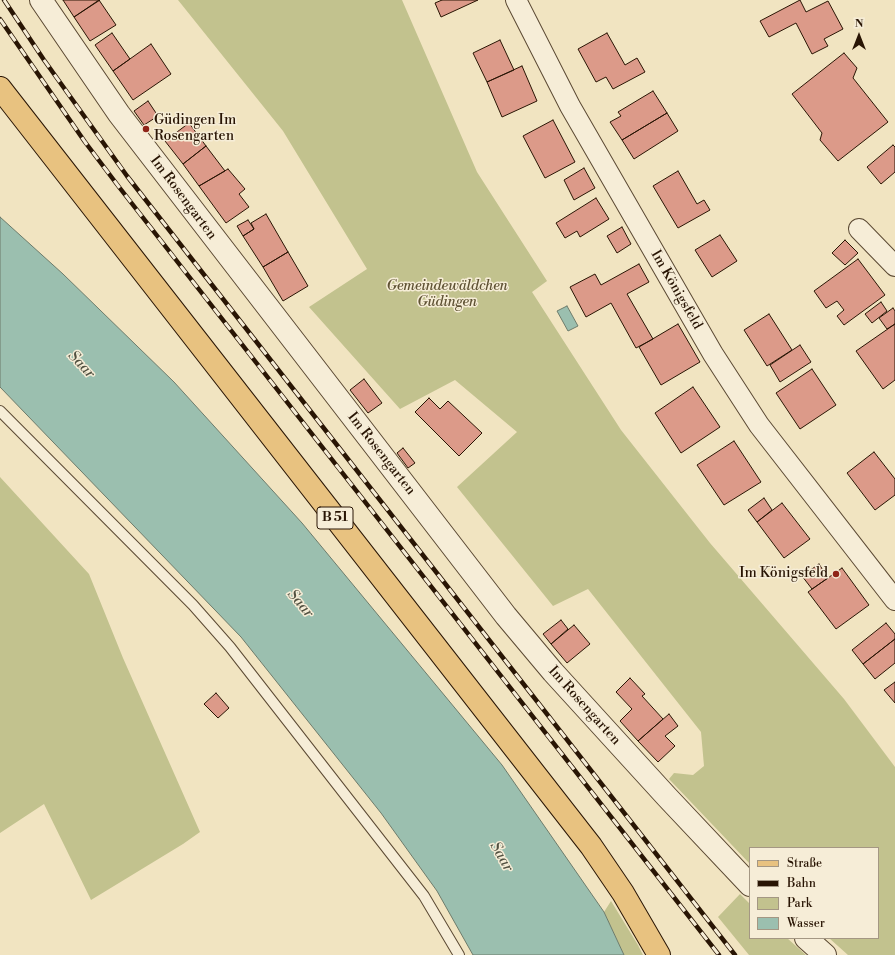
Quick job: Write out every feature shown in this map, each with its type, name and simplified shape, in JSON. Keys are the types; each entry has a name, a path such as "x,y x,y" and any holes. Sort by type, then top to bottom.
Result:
{"main road":[{"name":"B 51","path":"0,88 591,846 623,892 659,955"}],"street":[{"name":"Im Rosengarten","path":"41,0 119,114 506,616 553,672 666,797 749,884"},
{"name":"Im Königsfeld","path":"516,0 570,106 713,354 759,425 895,600"},
{"path":"859,229 895,266"},
{"path":"807,939 825,955"}],"lane":[{"path":"0,411 193,605 230,647 424,896 459,955"}],"green space":[{"name":"Gemeindewäldchen Güdingen","path":"178,0 402,0 477,172 547,281 532,292 621,430 710,543 844,699 895,767 895,955 848,955 830,939 879,939 879,847 749,847 749,863 669,779 674,773 693,775 704,766 701,732 588,589 553,606 457,487 517,432 455,380 400,409 309,307 367,269 283,131"},
{"path":"0,477 89,574 123,658 200,832 91,900 44,804 0,833"},
{"path":"740,894 749,903 749,939 788,939 806,955 749,955 718,917"},
{"path":"611,901 643,955 624,955 604,912"}],"water":[{"name":"Saar","path":"0,217 63,274 174,382 302,523 502,765 604,912 624,955 473,955 437,891 381,813 241,637 0,387"},
{"path":"567,306 578,326 568,331 557,311"}],"building":[{"path":"63,0 100,0 74,17"},
{"path":"99,0 116,25 90,41 74,17"},
{"path":"442,0 478,0 441,17 435,3"},
{"path":"800,0 806,12 828,1 843,29 824,39 828,46 812,54 796,23 769,37 760,21"},
{"path":"112,33 130,59 113,71 95,45"},
{"path":"607,33 625,65 637,58 645,72 613,89 606,77 596,82 578,49"},
{"path":"500,40 514,70 487,82 473,53"},
{"path":"151,44 171,74 133,100 113,71"},
{"path":"844,53 857,68 853,78 888,122 838,161 820,140 822,133 792,94"},
{"path":"522,66 537,101 502,117 487,82"},
{"path":"653,91 667,113 622,140 610,122 621,116 618,112"},
{"path":"148,101 158,116 144,125 134,111"},
{"path":"667,113 678,131 634,159 622,140"},
{"path":"553,120 575,162 545,178 523,136"},
{"path":"189,123 206,146 183,164 165,141"},
{"path":"893,145 895,147 895,172 881,184 867,167"},
{"path":"206,146 225,171 199,186 183,164"},
{"path":"584,168 595,188 574,200 564,180"},
{"path":"228,169 245,189 239,194 249,207 226,223 199,186"},
{"path":"678,171 697,204 704,200 710,210 678,228 653,186"},
{"path":"596,198 609,219 580,237 577,231 565,238 556,223"},
{"path":"266,214 288,252 263,267 243,236 254,229 251,223"},
{"path":"248,220 254,229 243,236 237,226"},
{"path":"622,227 631,244 617,253 607,236"},
{"path":"720,235 737,261 712,277 695,250"},
{"path":"845,240 858,253 845,265 832,253"},
{"path":"288,252 308,286 283,301 263,267"},
{"path":"858,259 885,295 844,325 837,316 844,310 837,301 826,308 814,291"},
{"path":"639,264 649,282 627,294 653,339 636,348 611,303 586,317 570,287 595,274 601,285"},
{"path":"881,302 887,311 872,323 865,314"},
{"path":"893,308 895,311 895,324 887,329 879,318"},
{"path":"769,314 792,350 767,366 744,330"},
{"path":"678,324 700,362 661,385 639,347"},
{"path":"895,324 895,380 883,389 856,351"},
{"path":"800,345 811,362 780,382 770,365"},
{"path":"812,369 836,405 800,429 776,393"},
{"path":"364,379 382,403 368,413 350,390"},
{"path":"693,387 720,427 681,453 655,413"},
{"path":"429,398 440,409 448,401 482,433 459,456 415,412"},
{"path":"734,441 761,482 724,505 697,465"},
{"path":"403,448 415,463 408,468 397,453"},
{"path":"874,452 895,479 895,495 875,510 847,473"},
{"path":"764,498 772,510 757,522 748,510"},
{"path":"782,503 810,539 784,558 757,522"},
{"path":"819,564 828,578 812,589 802,576"},
{"path":"842,568 869,605 836,629 808,592"},
{"path":"561,620 568,629 551,644 543,634"},
{"path":"886,623 895,634 895,639 863,664 852,650"},
{"path":"574,625 590,644 567,663 551,644"},
{"path":"895,639 895,663 875,679 863,664"},
{"path":"630,678 645,694 642,696 663,719 638,741 620,721 632,709 616,692"},
{"path":"895,682 895,703 884,690"},
{"path":"216,693 229,708 218,718 204,704"},
{"path":"669,714 678,726 665,736 675,746 658,762 638,741"}],"railway":[{"path":"4,0 44,60 127,176 735,955"},
{"path":"0,19 85,142 119,187 719,955"}],"place":[{"name":"Güdingen Im Rosengarten","path":"146,129"},
{"name":"Im Königsfeld","path":"836,574"}]}
